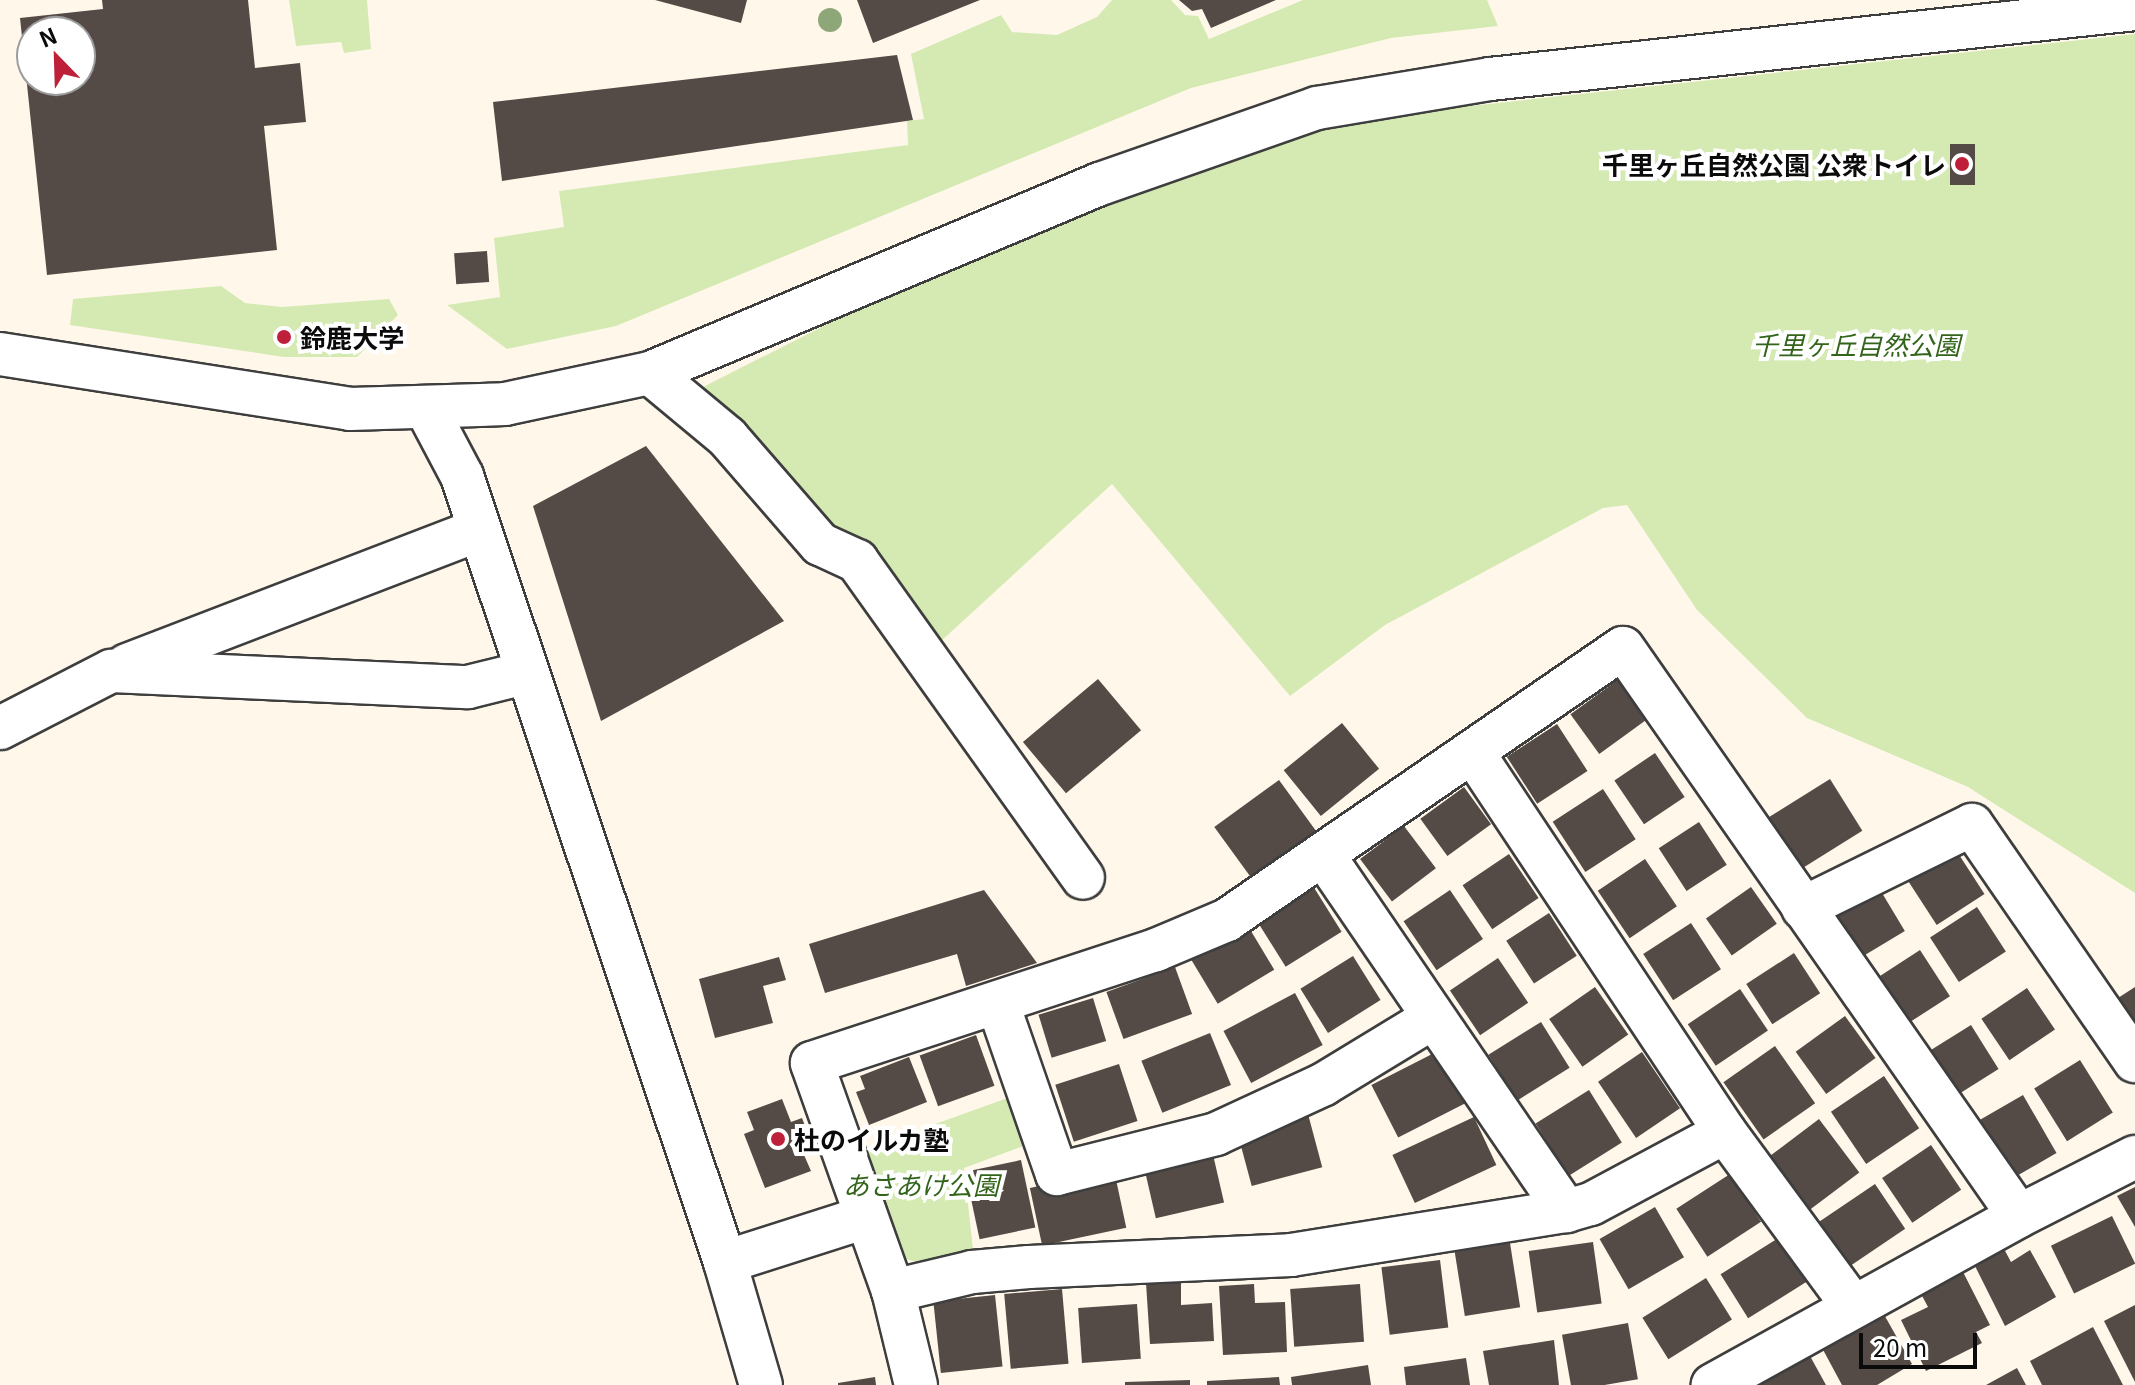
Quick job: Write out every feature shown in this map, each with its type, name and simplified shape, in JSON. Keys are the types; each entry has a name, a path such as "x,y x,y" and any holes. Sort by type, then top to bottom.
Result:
{"street":[{"path":"0,354 350,409 505,404 650,373 1100,184 1317,108 1490,79 2135,9"},
{"path":"650,373 727,437 820,544 857,561 1083,878"},
{"path":"426,408 462,476 525,673 725,1262 761,1385"},
{"path":"0,728 111,671 478,530"},
{"path":"916,1385 893,1291 812,1063 998,1004 1227,920 1623,648 2019,1216"},
{"path":"111,671 468,687 525,673"},
{"path":"1473,752 1725,1132 1852,1305"},
{"path":"1803,908 1972,825 2135,1061"},
{"path":"1324,856 1431,1019 1566,1211"},
{"path":"998,1004 1057,1174 1216,1134 1324,1084 1431,1019"},
{"path":"893,1291 1015,1268 1291,1255 1566,1211 1725,1132"},
{"path":"1715,1385 1852,1305 2135,1157"},
{"path":"725,1262 866,1217"}],"green space":[{"path":"289,0 367,0 371,49 344,53 341,42 296,46"},
{"path":"1112,0 1171,0 1185,15 1198,16 1209,39 1303,0 1487,0 1498,26 1391,38 1191,88 616,326 507,349 447,305 500,297 494,238 564,227 559,191 908,145 907,121 924,119 911,54 1001,15 1012,32 1057,35 1097,17"},
{"name":"千里ヶ丘自然公園","path":"2135,34 2135,893 1968,787 1807,718 1697,610 1627,505 1603,508 1385,625 1290,696 1112,484 939,643 697,390 875,300 1071,219 1264,146 1377,116"},
{"path":"221,286 245,303 282,307 389,299 398,315 357,357 284,357 70,325 73,299"},
{"name":"あさあけ公園","path":"1013,1096 1029,1144 964,1168 973,1249 923,1264 906,1259 897,1249 863,1150"}],"building":[{"path":"102,0 248,0 255,68 300,63 306,122 264,126 277,250 47,275 28,96 96,96 96,16 38,16 103,9"},
{"path":"655,0 747,0 741,23"},
{"path":"857,0 980,0 873,43"},
{"path":"1179,0 1276,0 1211,28 1202,9 1192,11"},
{"path":"897,55 913,120 502,181 493,102"},
{"name":"千里ヶ丘自然公園 公衆トイレ","path":"1950,144 1975,144 1975,185 1950,185"},
{"path":"487,251 489,282 456,284 454,253"},
{"path":"646,446 784,621 601,721 533,506"},
{"path":"1098,679 1141,730 1066,793 1023,742"},
{"path":"1619,679 1648,719 1599,754 1570,714"},
{"path":"1342,723 1379,769 1321,816 1284,770"},
{"path":"1557,724 1587,771 1537,804 1507,757"},
{"path":"1655,753 1685,797 1644,824 1614,780"},
{"path":"1830,779 1862,831 1798,871 1766,819"},
{"path":"1279,780 1320,836 1255,883 1214,827"},
{"path":"1464,787 1491,824 1447,856 1420,819"},
{"path":"1603,789 1636,839 1585,872 1553,822"},
{"path":"1699,822 1727,865 1687,891 1659,848"},
{"path":"1404,826 1436,868 1392,901 1360,859"},
{"path":"1954,847 1984,894 1937,925 1906,878"},
{"path":"1509,854 1539,898 1492,929 1463,885"},
{"path":"1645,859 1677,906 1630,938 1598,891"},
{"path":"1876,883 1905,931 1852,963 1823,915"},
{"path":"1313,886 1342,932 1286,967 1257,921"},
{"path":"1751,887 1777,924 1732,955 1706,919"},
{"path":"984,890 1037,963 966,986 957,954 825,993 809,944"},
{"path":"1450,890 1483,939 1437,970 1404,921"},
{"path":"1977,907 2006,951 1959,982 1930,937"},
{"path":"1549,913 1577,956 1534,984 1506,941"},
{"path":"1691,923 1721,969 1673,1000 1643,954"},
{"path":"1248,926 1274,970 1218,1004 1191,960"},
{"path":"1920,950 1950,996 1899,1029 1869,983"},
{"path":"1794,953 1820,993 1772,1024 1746,984"},
{"path":"1353,956 1381,1000 1328,1033 1300,989"},
{"path":"779,957 786,980 763,986 773,1023 715,1038 699,979"},
{"path":"1498,958 1528,1003 1480,1035 1450,990"},
{"path":"1175,967 1192,1014 1124,1039 1106,992"},
{"path":"1595,987 1628,1035 1582,1067 1549,1019"},
{"path":"2135,987 2135,1027 2118,998"},
{"path":"2027,988 2055,1029 2009,1060 1981,1019"},
{"path":"1740,989 1768,1030 1716,1066 1688,1024"},
{"path":"1295,993 1323,1045 1251,1083 1223,1031"},
{"path":"1093,998 1106,1041 1052,1058 1038,1015"},
{"path":"1845,1016 1876,1058 1826,1094 1796,1052"},
{"path":"1541,1022 1570,1068 1517,1101 1488,1055"},
{"path":"1971,1025 1999,1069 1948,1101 1920,1057"},
{"path":"1210,1033 1231,1085 1162,1113 1141,1061"},
{"path":"976,1035 994,1086 938,1106 920,1056"},
{"path":"1775,1046 1815,1103 1764,1139 1723,1082"},
{"path":"1440,1050 1467,1103 1398,1138 1371,1085"},
{"path":"1642,1052 1680,1108 1636,1138 1598,1082"},
{"path":"909,1057 927,1102 869,1125 856,1092 865,1089 860,1076"},
{"path":"2080,1060 2113,1113 2067,1141 2034,1089"},
{"path":"1119,1064 1138,1121 1074,1142 1055,1085"},
{"path":"1884,1076 1919,1128 1866,1164 1831,1112"},
{"path":"1589,1090 1622,1143 1568,1176 1536,1123"},
{"path":"2023,1095 2056,1153 2005,1183 1972,1124"},
{"name":"杜のイルカ塾","path":"782,1099 791,1122 802,1118 812,1144 801,1148 811,1171 765,1188 744,1134 754,1130 747,1112"},
{"path":"1308,1114 1322,1167 1252,1186 1237,1133"},
{"path":"1474,1117 1496,1165 1415,1203 1392,1155"},
{"path":"1819,1119 1859,1173 1810,1210 1769,1156"},
{"path":"1931,1145 1961,1190 1912,1223 1882,1178"},
{"path":"1211,1146 1224,1203 1156,1218 1143,1162"},
{"path":"1021,1160 1035,1227 980,1239 965,1172"},
{"path":"1114,1170 1126,1228 1042,1246 1030,1188"},
{"path":"1730,1174 1761,1222 1707,1257 1676,1209"},
{"path":"1875,1184 1905,1229 1847,1268 1817,1223"},
{"path":"2135,1187 2135,1227 2117,1196"},
{"path":"1655,1207 1684,1257 1629,1289 1600,1239"},
{"path":"2112,1216 2135,1264 2074,1293 2051,1246"},
{"path":"1785,1234 1813,1278 1748,1318 1721,1274"},
{"path":"1593,1242 1602,1303 1537,1312 1529,1251"},
{"path":"1510,1243 1520,1307 1465,1316 1455,1252"},
{"path":"2003,1247 2011,1262 2030,1250 2056,1297 2005,1326 1974,1264"},
{"path":"1440,1260 1448,1327 1390,1335 1381,1267"},
{"path":"1962,1270 1990,1325 1976,1332 1982,1343 1926,1371 1901,1320 1928,1307 1920,1292"},
{"path":"1706,1278 1732,1320 1668,1359 1642,1318"},
{"path":"1181,1281 1181,1305 1212,1303 1214,1341 1150,1344 1146,1283"},
{"path":"1254,1284 1255,1303 1285,1302 1287,1352 1223,1355 1219,1286"},
{"path":"1360,1284 1364,1342 1294,1347 1290,1289"},
{"path":"1062,1289 1069,1364 1011,1369 1004,1294"},
{"path":"995,1295 1003,1367 941,1373 933,1301"},
{"path":"1137,1304 1141,1359 1082,1363 1078,1308"},
{"path":"2135,1305 2135,1382 2104,1321"},
{"path":"1882,1311 1912,1364 1877,1385 1842,1385 1821,1346"},
{"path":"1628,1323 1638,1379 1605,1385 1571,1385 1562,1335"},
{"path":"2093,1327 2123,1385 2042,1385 2030,1361"},
{"path":"1554,1340 1559,1385 1489,1385 1483,1351"},
{"path":"1810,1356 1826,1385 1759,1385"},
{"path":"1466,1358 1470,1385 1406,1385 1404,1367"},
{"path":"1368,1365 1371,1385 1292,1385 1291,1377"},
{"path":"2017,1368 2026,1385 1986,1385"},
{"path":"875,1377 876,1385 838,1385 838,1383"},
{"path":"1279,1377 1280,1385 1207,1385 1207,1381"},
{"path":"1190,1380 1190,1385 1125,1385 1125,1382"}],"place":[{"name":"千里ヶ丘自然公園 公衆トイレ","path":"1962,164"},
{"name":"鈴鹿大学","path":"284,337"},
{"name":"杜のイルカ塾","path":"778,1139"}]}
